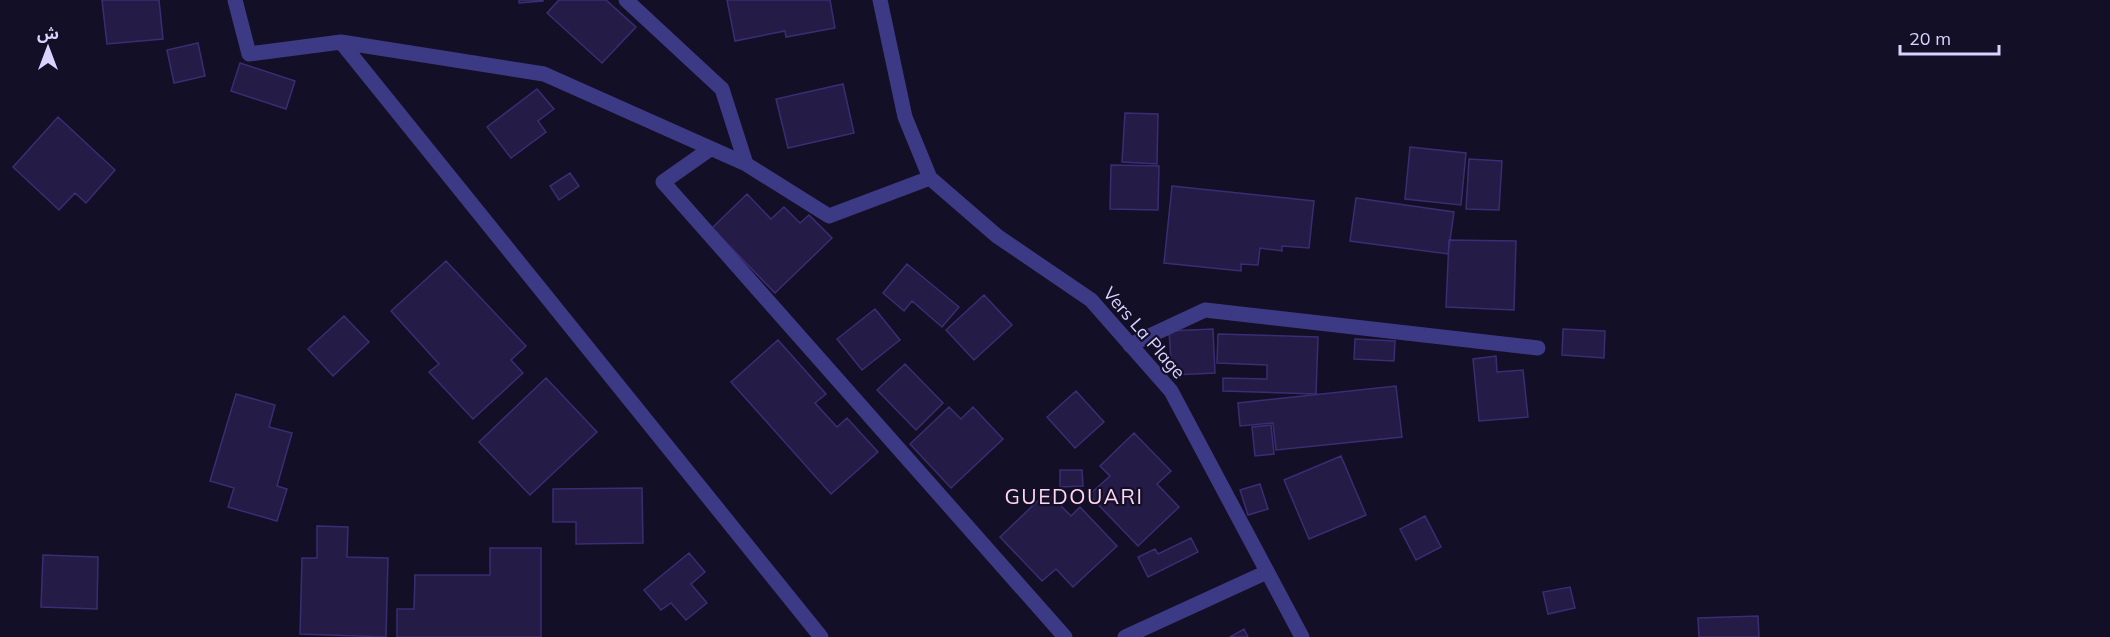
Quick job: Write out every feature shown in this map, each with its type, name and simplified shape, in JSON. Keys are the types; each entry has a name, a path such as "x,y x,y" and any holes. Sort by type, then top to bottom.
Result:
{"street":[{"path":"235,0 249,54 341,42 544,74 746,164 830,216 930,178"},
{"path":"626,0 722,88 746,164"},
{"name":"Vers La Plage","path":"880,0 905,117 930,178 997,236 1091,300 1171,392 1302,637"},
{"path":"341,42 820,637"},
{"path":"711,148 663,182 1065,637"},
{"path":"1130,345 1204,310 1538,348"},
{"path":"1125,637 1267,572"}],"building":[{"path":"102,0 159,0 163,39 107,44"},
{"path":"519,0 543,0 543,1 519,3"},
{"path":"559,0 606,0 636,27 602,63 547,13"},
{"path":"727,0 830,0 835,28 786,37 785,31 735,41"},
{"path":"198,43 205,76 174,83 167,50"},
{"path":"240,63 295,81 286,109 231,91"},
{"path":"843,84 854,133 788,148 776,99"},
{"path":"537,89 554,109 538,121 546,132 511,158 487,127"},
{"path":"1125,113 1158,114 1157,164 1122,162"},
{"path":"58,117 115,170 86,203 75,193 59,210 13,167"},
{"path":"1410,147 1466,153 1461,205 1405,199"},
{"path":"1469,159 1502,161 1499,210 1466,209"},
{"path":"1111,165 1159,166 1158,210 1110,209"},
{"path":"570,173 579,186 559,200 550,186"},
{"path":"1172,186 1314,201 1309,248 1282,246 1282,251 1260,248 1258,265 1241,264 1241,271 1164,263"},
{"path":"747,194 771,219 784,207 800,223 809,215 832,238 775,293 712,228"},
{"path":"1356,198 1454,212 1448,254 1350,241"},
{"path":"1449,240 1516,241 1514,310 1446,307"},
{"path":"446,261 526,346 511,360 523,373 473,419 429,372 439,364 391,311"},
{"path":"907,264 959,307 942,327 912,301 904,311 883,293"},
{"path":"984,295 1012,325 974,360 946,330"},
{"path":"875,309 900,340 862,370 837,339"},
{"path":"344,316 369,342 333,376 308,349"},
{"path":"1213,329 1215,373 1172,375 1169,331"},
{"path":"1563,329 1605,331 1604,358 1562,355"},
{"path":"1218,334 1318,337 1316,394 1223,391 1223,378 1267,379 1267,365 1217,363"},
{"path":"1355,339 1395,341 1394,361 1354,359"},
{"path":"778,340 826,394 815,403 837,427 847,418 878,452 831,494 731,382"},
{"path":"1496,356 1497,372 1523,370 1528,417 1479,421 1473,359"},
{"path":"905,364 943,403 916,430 877,390"},
{"path":"546,378 597,432 530,495 479,442"},
{"path":"1396,386 1402,437 1276,450 1273,423 1240,426 1238,403"},
{"path":"1076,391 1104,422 1075,448 1047,417"},
{"path":"236,394 275,405 269,427 292,433 277,486 287,489 277,521 228,507 234,488 210,481"},
{"path":"949,407 961,419 973,407 1003,439 951,488 910,444"},
{"path":"1271,425 1274,454 1255,456 1252,427"},
{"path":"1134,433 1171,471 1157,484 1179,507 1138,546 1089,495 1110,476 1100,466"},
{"path":"1341,456 1366,515 1309,539 1284,480"},
{"path":"1060,470 1082,470 1083,486 1060,487"},
{"path":"1260,484 1268,509 1248,515 1240,490"},
{"path":"642,488 643,543 576,544 576,522 553,522 553,489"},
{"path":"1047,492 1071,516 1080,507 1117,546 1073,587 1056,569 1042,581 1000,537"},
{"path":"1425,516 1441,547 1416,560 1400,529"},
{"path":"317,526 348,527 347,557 388,558 386,637 300,634 302,558 317,558"},
{"path":"1191,538 1198,552 1148,577 1138,557 1155,549 1158,554"},
{"path":"490,548 541,548 541,637 397,637 397,609 414,609 415,575 490,575"},
{"path":"689,553 705,572 691,584 707,603 686,620 671,603 661,610 644,590"},
{"path":"43,555 98,557 97,609 41,607"},
{"path":"1570,587 1575,608 1548,614 1543,592"},
{"path":"1758,616 1759,637 1699,637 1698,618"},
{"path":"1244,629 1248,637 1230,637"}],"district":[{"name":"GUEDOUARI","path":"1074,497"}]}
